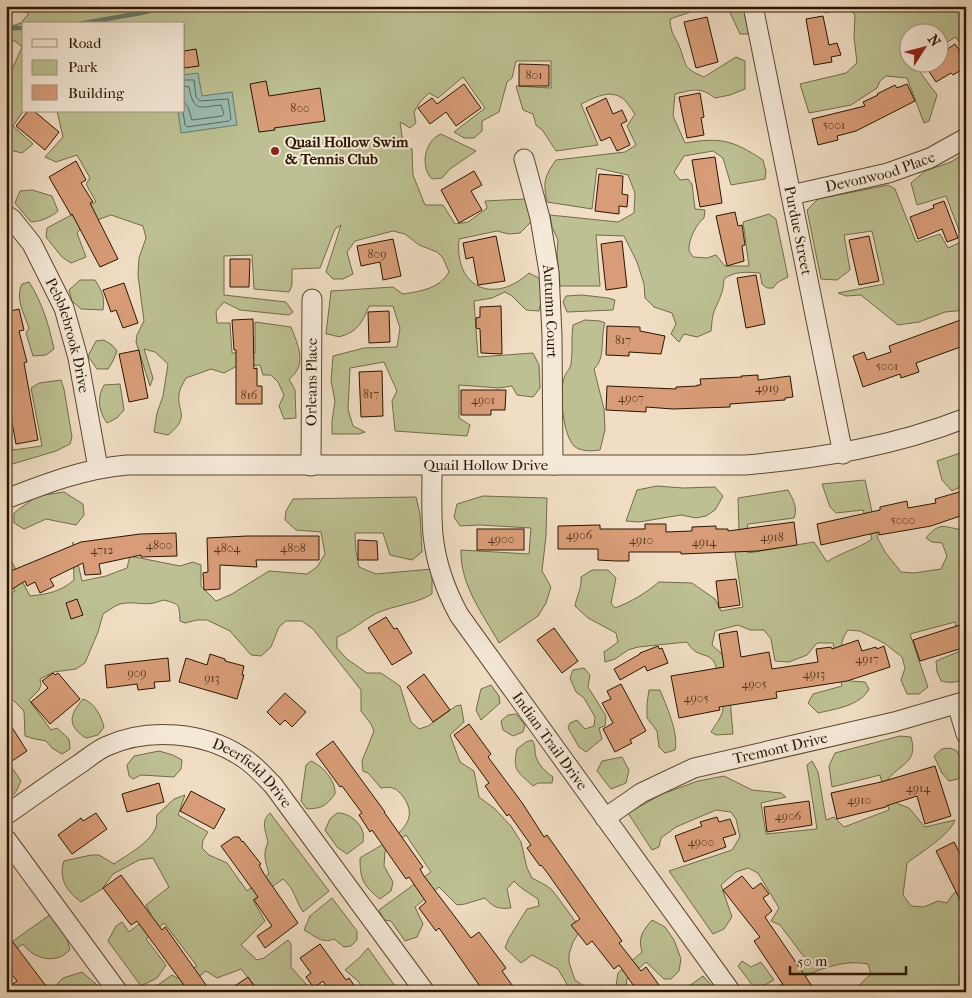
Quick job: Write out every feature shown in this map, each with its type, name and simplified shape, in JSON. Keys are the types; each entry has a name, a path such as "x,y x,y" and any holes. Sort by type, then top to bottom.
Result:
{"street":[{"name":"Purdue Street","path":"753,6 843,454"},
{"name":"Devonwood Place","path":"791,195 896,170 930,158 966,138"},
{"name":"Autumn Court","path":"524,159 540,218 549,272 554,465"},
{"name":"Pebblebrook Drive","path":"6,214 32,244 64,308 78,358 98,468"},
{"name":"Orleans Place","path":"310,466 312,299"},
{"name":"Quail Hollow Drive","path":"6,499 98,468 127,464 310,466 746,465 843,454 887,444 966,418"},
{"name":"Indian Trail Drive","path":"432,466 433,534 436,557 449,597 473,636 731,992"},
{"name":"Tremont Drive","path":"605,818 641,794 694,768 827,738 961,702"},
{"path":"961,702 966,734"},
{"name":"Deerfield Drive","path":"6,815 107,746 136,737 162,735 198,738 219,744 242,756 256,767 273,785 425,992"},
{"path":"6,839 118,992"}],"green space":[{"path":"6,6 662,6 677,12 691,6 708,6 670,19 672,32 685,63 689,69 704,77 736,57 745,61 745,89 715,98 700,90 675,94 673,116 685,143 717,140 734,144 763,160 766,172 765,179 731,185 723,158 713,151 684,156 674,172 680,180 688,179 692,184 695,209 705,210 704,218 691,237 689,250 693,257 707,258 716,255 725,266 749,266 743,222 769,214 776,219 788,277 778,282 773,288 767,288 762,284 760,273 750,272 728,276 724,279 723,288 713,316 711,331 697,337 684,334 679,342 671,334 676,324 672,313 654,307 645,298 644,284 637,262 624,236 596,235 600,286 560,286 557,254 558,240 552,227 550,215 618,222 634,213 635,193 628,175 597,168 592,209 547,202 545,184 547,175 556,160 625,152 636,145 627,126 635,114 626,101 612,94 602,95 581,104 598,145 556,151 543,131 536,125 533,114 523,110 516,86 551,88 551,61 516,61 512,78 507,82 499,112 482,121 482,131 474,138 464,138 454,132 485,108 463,77 438,98 429,93 414,112 416,123 410,128 400,122 403,143 412,149 413,175 425,205 443,205 455,224 468,222 487,208 485,201 525,199 531,222 520,233 509,234 497,231 459,239 459,256 463,269 470,280 479,286 490,289 503,288 516,283 529,273 539,278 542,298 539,311 526,310 512,296 505,292 492,298 474,301 478,357 533,353 539,365 540,388 533,397 517,395 512,386 499,388 459,385 459,418 470,425 467,436 395,431 392,401 397,391 384,362 350,368 348,409 353,426 365,432 359,434 332,434 335,401 331,381 333,356 364,348 397,347 400,328 393,306 369,306 356,328 348,334 336,336 326,334 331,291 393,287 403,294 435,286 449,272 443,258 437,252 419,245 405,234 393,231 355,241 347,252 353,274 343,279 333,279 326,272 341,225 335,229 320,268 292,269 292,285 289,292 254,289 252,255 224,256 224,295 286,302 293,312 289,315 240,310 224,302 216,311 217,323 230,323 232,353 255,353 255,322 291,327 300,354 298,368 289,379 295,390 296,418 284,419 279,406 284,395 278,382 271,375 263,375 260,365 235,367 224,373 211,369 186,378 180,388 181,418 175,428 168,435 154,432 157,413 163,396 168,364 155,352 144,349 153,378 150,386 136,342 137,335 144,321 138,275 139,258 146,238 143,226 111,215 84,225 77,233 86,257 71,263 62,257 46,237 47,228 96,202 86,184 90,178 77,155 56,162 45,157 63,137 57,112 185,112 185,22 22,22 22,47 15,41 6,41 6,28 21,23 29,13 6,9"},
{"path":"727,6 744,6 750,22 749,34 740,34"},
{"path":"819,6 966,6 966,53 956,37 950,40 950,22 900,22 900,72 920,72 937,95 929,121 924,123 907,78 886,76 880,81 877,88 851,105 809,113 800,84 846,73 857,63 854,37 855,15 848,8 826,13 819,10"},
{"path":"22,47 23,112 13,126 33,144 22,153 6,149 7,81"},
{"path":"441,134 476,151 450,169 442,178 432,179 426,168 426,155 431,142"},
{"path":"966,152 966,194 962,197 966,205 966,310 945,312 919,322 898,325 861,295 846,296 838,293 884,284 872,231 844,235 850,270 837,280 821,279 807,210 818,199 888,185 895,189 916,242 940,234 948,248 963,241 946,196 917,205 911,183 925,171 951,162"},
{"path":"32,190 52,196 58,211 45,219 31,222 15,203 20,191"},
{"path":"80,280 95,280 104,301 103,310 81,309 72,301 69,290"},
{"path":"29,282 41,306 52,340 54,349 46,355 33,356 26,333 29,328 19,295 22,284"},
{"path":"582,295 615,300 613,310 567,312 563,302 566,296"},
{"path":"585,320 605,323 600,359 594,369 604,409 605,430 600,450 594,451 580,449 570,441 562,403 564,378 571,364 573,325"},
{"path":"104,340 117,351 108,369 97,369 88,356 96,341"},
{"path":"61,380 72,437 70,444 56,451 6,466 6,419 13,450 42,446 31,388 39,383"},
{"path":"120,384 124,410 117,418 107,423 100,404 102,390 104,385"},
{"path":"966,451 966,484 952,491 942,480 937,461"},
{"path":"865,480 878,539 885,552 901,572 914,573 941,569 947,556 942,543 932,542 926,538 931,532 944,526 966,530 966,612 962,621 966,629 966,678 957,682 944,682 941,681 937,672 936,661 963,650 955,622 910,634 928,687 919,694 907,694 901,680 905,668 902,657 884,643 860,631 848,630 842,642 842,655 850,681 865,682 869,689 865,695 853,703 818,713 808,703 813,694 842,686 833,643 817,643 807,655 789,662 775,661 771,639 764,630 750,630 738,625 715,631 712,645 723,655 728,675 733,734 716,735 711,732 723,708 715,665 708,657 694,651 687,642 638,647 605,662 604,652 618,642 616,633 588,618 575,606 581,577 592,570 608,570 616,578 611,603 615,608 638,597 659,582 692,583 715,599 721,611 743,607 734,546 739,530 738,498 788,490 795,507 794,518 748,524 745,537 748,553 814,542 827,562 872,539 863,510 836,513 830,507 822,484"},
{"path":"657,486 683,488 715,487 723,496 715,510 706,516 696,518 681,515 639,522 626,521 637,490"},
{"path":"64,492 83,504 84,515 76,525 46,519 24,529 14,523 14,513 37,496"},
{"path":"483,496 547,498 546,536 542,571 551,587 546,603 538,616 499,643 468,587 464,575 461,550 529,554 531,528 480,525 460,526 454,517 457,504"},
{"path":"416,497 420,514 422,552 412,560 390,555 383,533 355,533 356,551 359,567 376,574 432,569 432,594 377,613 337,637 337,648 347,659 367,673 381,673 400,686 411,722 419,729 428,726 456,706 461,705 464,722 450,735 460,762 474,771 479,797 495,809 511,826 521,842 527,868 532,878 553,891 581,929 573,942 569,954 569,962 575,980 588,989 602,986 605,992 563,992 568,986 558,969 532,955 521,963 505,948 527,909 539,906 538,899 514,881 507,889 511,908 496,907 485,898 457,905 439,887 415,907 423,924 417,937 405,941 391,921 384,920 379,910 431,872 406,835 385,851 384,866 393,882 391,891 380,899 366,886 362,877 360,858 388,841 404,827 409,818 409,809 404,798 397,790 388,787 381,788 368,773 363,771 362,761 374,731 361,711 361,690 313,629 302,621 286,621 279,627 271,647 261,656 251,655 230,631 207,620 185,623 180,621 179,608 176,604 163,600 146,604 126,603 116,606 103,614 98,632 85,663 76,669 54,672 40,679 41,685 39,690 29,700 51,730 57,728 69,739 70,749 62,754 52,748 46,741 25,736 24,711 11,698 6,696 6,596 15,591 6,577 6,551 30,596 54,592 74,580 73,542 82,581 106,576 127,568 130,556 180,566 193,562 201,565 201,586 216,601 232,594 269,571 307,574 317,567 325,554 321,532 296,530 285,520 286,511 293,499"},
{"path":"584,668 590,675 588,687 606,716 605,726 599,728 602,739 586,752 579,747 568,728 570,723 577,720 585,729 594,726 595,717 584,698 576,692 570,678 573,670"},
{"path":"491,685 499,696 500,703 481,720 476,710 481,689"},
{"path":"649,690 660,690 674,728 675,750 665,753 659,747 657,731 647,718"},
{"path":"83,699 97,710 104,727 98,735 86,738 76,729 72,720 75,710"},
{"path":"516,714 525,725 523,732 513,736 503,730 501,721 508,715"},
{"path":"900,736 911,737 913,745 911,757 888,779 898,804 909,808 925,827 955,820 941,838 907,863 903,895 911,906 924,907 938,901 947,903 953,894 966,886 966,902 959,907 966,919 966,966 960,979 959,992 852,992 871,974 868,964 846,963 831,966 810,974 788,992 772,992 808,962 780,925 771,921 779,908 758,873 748,868 736,872 721,885 732,917 724,929 713,934 669,871 732,850 740,837 736,819 731,812 716,810 676,827 661,838 659,847 652,850 628,813 662,794 698,781 724,776 752,790 781,793 786,797 761,803 766,834 817,829 807,765 812,761 818,772 826,820 834,817 844,827 889,810 880,775 832,787 829,766 835,753"},
{"path":"532,740 537,760 553,777 552,783 538,783 533,786 516,767 517,749"},
{"path":"950,748 957,751 965,770 958,779 949,781 942,773 934,756 942,749"},
{"path":"159,751 182,760 181,769 174,777 141,775 133,779 129,776 127,765 134,756"},
{"path":"622,757 629,770 626,783 611,789 597,771 602,761"},
{"path":"6,759 21,781 14,794 6,798"},
{"path":"311,761 328,774 335,789 335,794 323,806 307,809 301,801 306,765"},
{"path":"185,795 178,815 208,832 203,840 202,848 209,855 227,863 247,891 269,874 265,858 268,843 264,823 270,813 329,891 303,912 293,891 283,879 253,900 265,921 241,945 257,960 264,958 288,940 291,944 291,967 313,992 260,992 241,969 217,978 206,971 180,992 148,992 172,975 177,978 197,966 164,923 146,939 166,965 157,978 141,986 108,941 116,926 122,922 129,932 151,915 146,905 169,887 153,858 139,860 113,874 102,889 81,902 68,889 62,873 64,861 99,855 114,864 144,843 156,827 157,815 174,799"},
{"path":"337,813 353,818 362,829 363,842 347,854 337,847 325,830 330,819"},
{"path":"332,898 357,931 357,940 351,946 344,947 334,939 322,940 304,930 310,916"},
{"path":"51,914 67,939 70,950 60,957 49,959 34,954 23,944 6,956 6,946"},
{"path":"652,920 665,927 674,940 681,959 679,971 671,979 664,979 646,962 627,979 625,992 615,992 618,973 642,952 640,942 642,935"},
{"path":"368,948 397,989 394,992 365,992 358,981 345,970"},
{"path":"742,961 751,967 761,962 774,980 756,990 738,966"},
{"path":"82,972 96,984 100,992 49,992 63,978"},
{"path":"703,976 711,985 706,992 681,992"}],"water":[{"path":"198,73 202,96 232,92 237,125 181,133 178,112 185,112 185,75"}],"building":[{"path":"823,16 829,45 837,43 841,55 831,57 832,62 814,65 806,19"},
{"path":"707,17 718,62 696,68 684,22"},
{"path":"955,44 966,60 966,67 936,82 930,72 950,72 950,47"},
{"path":"196,49 199,66 185,68 185,51"},
{"path":"519,64 549,65 549,86 519,86"},
{"path":"266,81 269,96 320,88 325,121 259,132 250,84"},
{"path":"464,84 481,108 456,126 446,112 430,124 418,108 432,98 437,104"},
{"path":"907,84 915,101 856,131 837,136 838,140 818,145 812,119 865,106 863,102 877,94 895,85 897,88"},
{"path":"700,93 704,117 701,118 704,135 687,138 679,97"},
{"path":"606,98 613,114 622,110 627,121 621,124 630,145 617,151 610,137 601,141 586,108"},
{"path":"27,112 35,112 59,132 45,150 16,126"},
{"path":"715,157 722,203 700,207 692,160"},
{"path":"76,161 86,180 81,183 93,202 90,203 118,259 100,267 72,214 49,177"},
{"path":"474,171 482,185 471,191 482,210 459,223 441,190"},
{"path":"599,174 623,176 622,194 628,195 627,207 619,206 619,214 595,211"},
{"path":"944,201 958,238 947,242 942,229 918,239 910,217 934,208 933,205"},
{"path":"735,212 738,226 742,225 745,245 742,246 744,261 727,266 716,216"},
{"path":"496,236 505,281 478,285 473,257 466,259 463,243"},
{"path":"869,236 879,281 859,285 849,240"},
{"path":"393,239 401,276 383,280 380,262 361,266 357,246"},
{"path":"622,241 627,287 606,290 601,244"},
{"path":"230,259 250,259 249,287 230,287"},
{"path":"756,275 765,324 746,328 737,278"},
{"path":"124,283 138,323 123,328 116,310 111,312 103,290"},
{"path":"501,306 502,354 481,353 480,329 476,328 476,318 480,317 480,307"},
{"path":"19,309 24,330 19,331 27,362 24,363 38,440 16,444 6,390 6,312"},
{"path":"389,311 390,342 369,343 368,312"},
{"path":"966,318 966,345 916,363 919,372 901,378 900,374 863,387 853,356 864,352 867,360 891,352 889,346"},
{"path":"253,319 254,369 257,368 257,386 262,386 262,404 236,404 236,350 234,350 232,320"},
{"path":"607,326 640,327 640,331 665,336 661,354 629,352 629,356 606,355"},
{"path":"139,350 148,398 129,402 119,354"},
{"path":"382,371 383,416 361,417 359,372"},
{"path":"758,375 758,380 790,376 793,397 785,398 785,400 730,404 730,407 673,409 646,407 646,412 606,410 607,386 676,389 676,387 701,385 700,379"},
{"path":"461,390 506,390 505,410 491,410 491,415 461,415"},
{"path":"966,490 966,514 931,526 879,535 879,532 821,545 817,524 880,510 880,507 907,501 908,508 936,503 935,499"},
{"path":"794,522 797,545 758,551 681,554 681,552 629,552 629,561 616,561 598,560 598,549 558,549 558,526 600,525 600,529 645,529 645,524 666,524 666,532 692,531 692,527 716,526 716,529 728,529 728,531"},
{"path":"477,529 524,529 524,550 477,550"},
{"path":"176,533 177,556 141,557 141,555 99,564 101,574 85,575 83,563 50,579 54,586 40,593 35,582 27,586 25,581 6,593 6,573 81,542 140,534"},
{"path":"319,536 319,560 256,560 257,567 220,565 220,589 204,590 203,573 208,572 207,538"},
{"path":"358,540 377,541 378,560 358,560"},
{"path":"736,579 740,605 719,608 716,581"},
{"path":"77,599 83,615 71,619 66,603"},
{"path":"386,617 394,629 397,628 412,653 392,665 368,628"},
{"path":"966,623 966,647 920,661 913,640"},
{"path":"554,628 578,661 562,673 537,640"},
{"path":"737,631 741,657 769,652 772,669 818,662 816,649 831,647 832,649 858,640 862,651 884,646 890,667 847,681 776,692 777,698 719,707 720,710 679,718 671,676 724,667 719,634"},
{"path":"658,646 659,649 662,648 668,663 647,671 645,666 620,680 614,669 640,653"},
{"path":"210,654 225,659 225,661 244,666 242,675 244,675 237,699 179,682 186,658 207,665"},
{"path":"168,658 170,681 154,682 155,688 138,690 137,684 107,688 105,665"},
{"path":"53,673 55,675 58,673 80,699 50,724 31,702 48,688 42,681"},
{"path":"424,674 450,710 433,722 407,687"},
{"path":"621,684 646,731 630,740 632,743 615,752 603,729 613,723 602,703 611,699 607,691"},
{"path":"285,693 306,712 292,727 285,720 280,725 267,712"},
{"path":"6,718 27,751 6,765"},
{"path":"469,724 491,754 488,757 523,804 544,837 547,835 622,941 619,943 641,971 646,967 664,992 638,992 619,965 614,969 592,941 587,945 571,925 580,919 527,848 531,845 509,814 507,816 485,786 489,783 454,735"},
{"path":"333,741 423,867 420,869 424,876 471,938 479,932 506,968 502,971 517,992 484,992 439,928 436,931 419,908 426,902 409,877 406,879 372,830 370,832 359,815 362,813 316,754"},
{"path":"935,766 951,816 925,824 917,796 886,807 837,819 831,793 881,782"},
{"path":"159,783 164,802 127,812 122,794"},
{"path":"191,791 225,809 214,829 180,811"},
{"path":"809,801 812,825 767,832 764,807"},
{"path":"96,813 107,829 72,854 58,835 81,818 83,821"},
{"path":"717,817 719,822 730,819 736,834 723,838 726,847 684,862 675,836 702,826 700,822"},
{"path":"234,837 239,837 243,841 261,864 259,865 264,874 298,923 265,948 257,936 272,926 254,900 258,897 221,846"},
{"path":"954,842 966,865 966,912 936,851"},
{"path":"121,875 162,930 165,927 211,992 189,992 137,921 131,925 103,888"},
{"path":"742,876 753,889 761,883 769,894 763,898 772,911 765,917 816,992 788,992 754,941 760,937 723,890"},
{"path":"6,933 46,986 39,992 6,992 6,989 17,981 6,967"},
{"path":"320,944 346,980 349,978 359,992 330,992 323,981 314,988 306,977 311,973 300,958"},
{"path":"248,977 258,992 226,992"}],"waterway":[{"path":"89,22 141,13 167,6"},
{"path":"6,28 22,28"}],"place":[{"name":"Quail Hollow Swim & Tennis Club","path":"275,151"}]}
